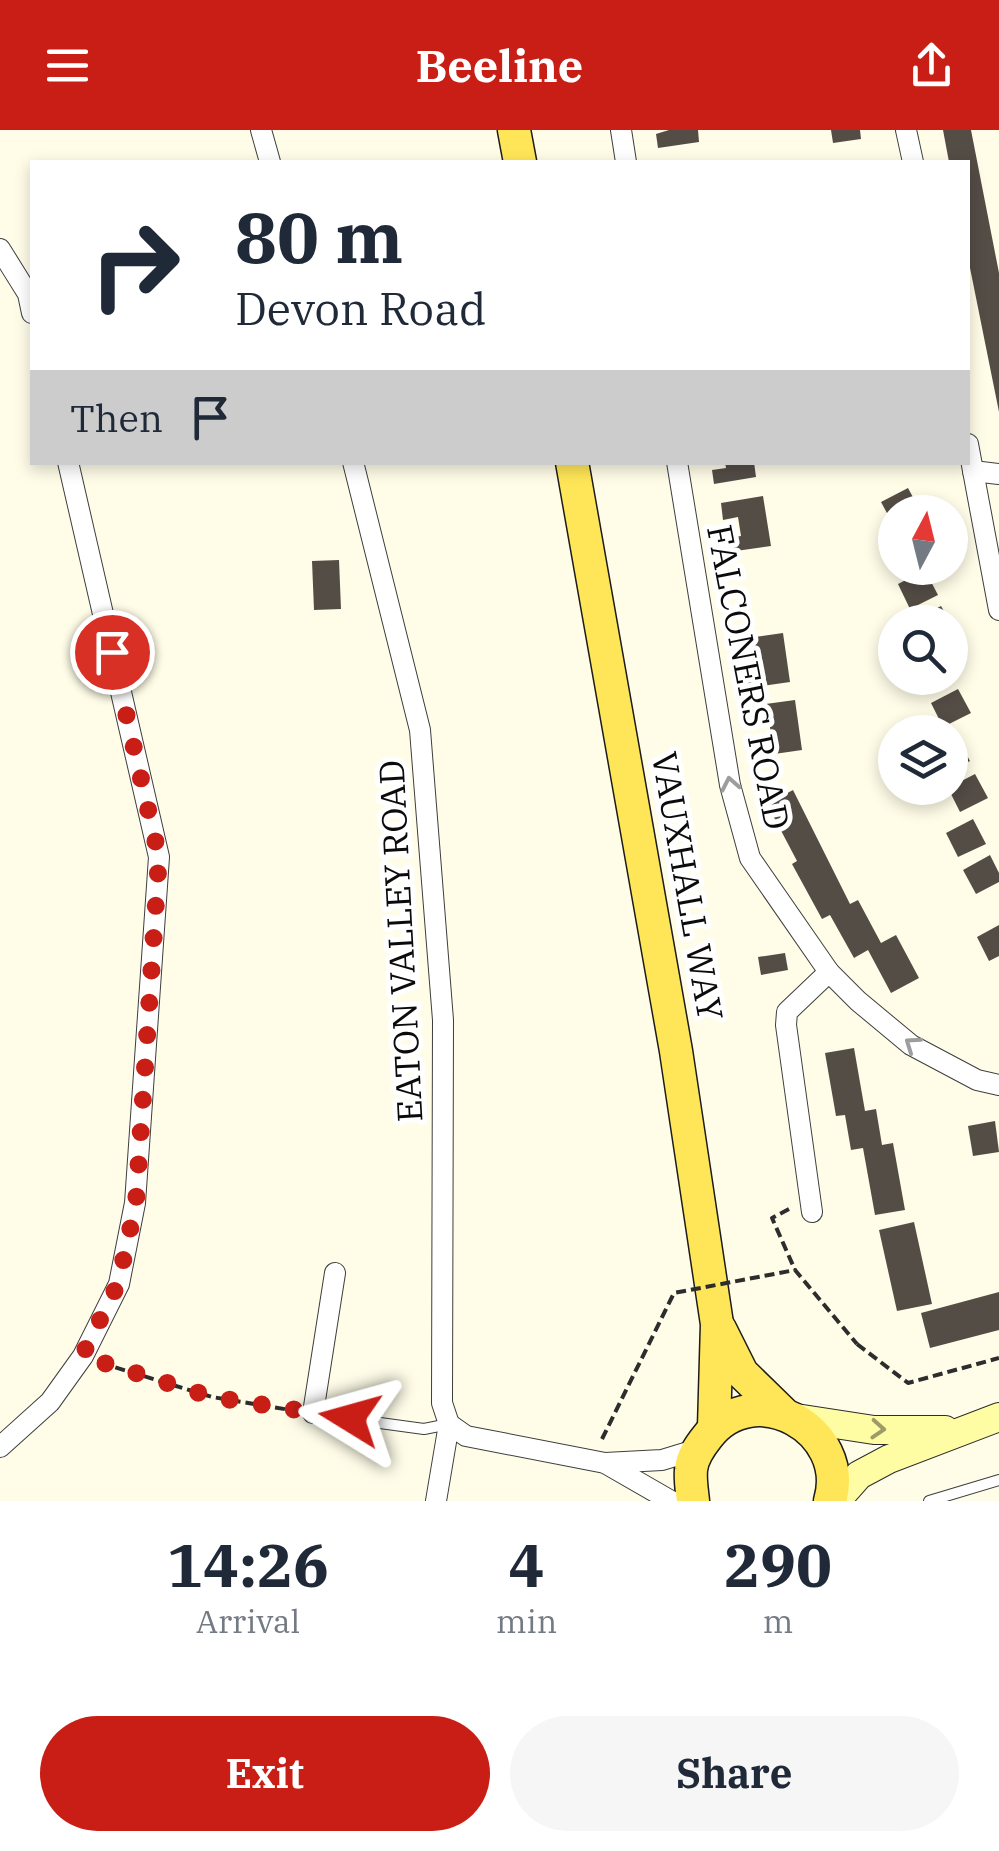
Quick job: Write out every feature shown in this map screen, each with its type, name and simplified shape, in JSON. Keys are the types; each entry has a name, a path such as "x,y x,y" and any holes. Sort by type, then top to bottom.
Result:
{"main road":[{"path":"514,130 520,160"},
{"name":"VAUXHALL WAY","path":"573,465 676,1051 717,1324 706,1438 691,1468 693,1501"},
{"name":"VAUXHALL WAY","path":"717,1324 742,1373 759,1393 811,1429 824,1444 832,1468 833,1501"},
{"path":"706,1438 740,1413 763,1410 789,1415"}],"street":[{"path":"262,130 270,160"},
{"path":"621,130 626,160"},
{"path":"906,130 912,160"},
{"path":"0,248 30,304"},
{"path":"970,455 999,610"},
{"path":"0,1447 50,1402 82,1356 118,1284 136,1203 159,857 69,465"},
{"name":"EATON VALLEY ROAD","path":"354,465 420,730 443,1020 442,1402 448,1424 436,1501"},
{"name":"FALCONERS ROAD","path":"678,465 737,817 750,858 829,972 911,1045 978,1080 999,1086"},
{"path":"973,471 999,474"},
{"path":"812,1212 786,1025 788,1012 829,972"},
{"path":"313,1414 335,1273"},
{"path":"789,1415 874,1430 961,1430"},
{"path":"833,1501 859,1476 889,1459 999,1417"},
{"path":"448,1424 466,1436 605,1463 662,1460 706,1438"},
{"path":"605,1463 671,1501"}],"lane":[{"path":"313,1414 424,1429 448,1424"},
{"path":"929,1501 999,1480"}],"path":[{"path":"772,1218 795,1270 858,1344 908,1383 999,1358"},
{"path":"602,1439 674,1293 795,1270"},
{"path":"82,1356 212,1397 313,1414"}],"building":[{"path":"698,130 699,142 658,148 656,134"},
{"path":"831,130 860,130 861,139 833,143"},
{"path":"943,130 971,130 999,273 999,412 970,268 970,160 949,160"},
{"path":"726,465 754,465 756,477 714,484 712,470"},
{"path":"763,496 771,546 729,552 727,538 741,536 738,517 723,520 721,503"},
{"path":"339,560 341,609 314,610 312,561"},
{"path":"898,585 933,585 938,595 918,605 908,605"},
{"path":"783,633 790,682 748,688 746,675 761,673 758,654 743,656 740,639"},
{"path":"946,695 961,695 971,713 937,715 931,703"},
{"path":"795,700 802,750 760,756 758,742 772,740 769,721 754,724 752,706"},
{"path":"975,774 988,798 960,812 956,805 968,805 968,778"},
{"path":"793,790 850,904 858,900 881,943 896,935 919,978 891,993 868,950 854,958 830,915 822,919 792,864 797,861 767,804"},
{"path":"973,819 986,844 958,857 946,833"},
{"path":"990,855 999,882 976,894 963,870"},
{"path":"999,925 999,956 989,961 977,937"},
{"path":"785,953 788,970 761,975 758,957"},
{"path":"854,1048 865,1111 876,1109 882,1145 893,1143 905,1210 875,1215 863,1148 851,1150 845,1115 836,1116 825,1053"},
{"path":"995,1121 999,1152 973,1156 968,1126"},
{"path":"914,1222 932,1304 897,1311 879,1230"},
{"path":"999,1292 999,1330 930,1348 921,1313"}],"route":[{"path":"112,652 159,857 136,1203 118,1284 82,1356 212,1397 350,1418"}]}
